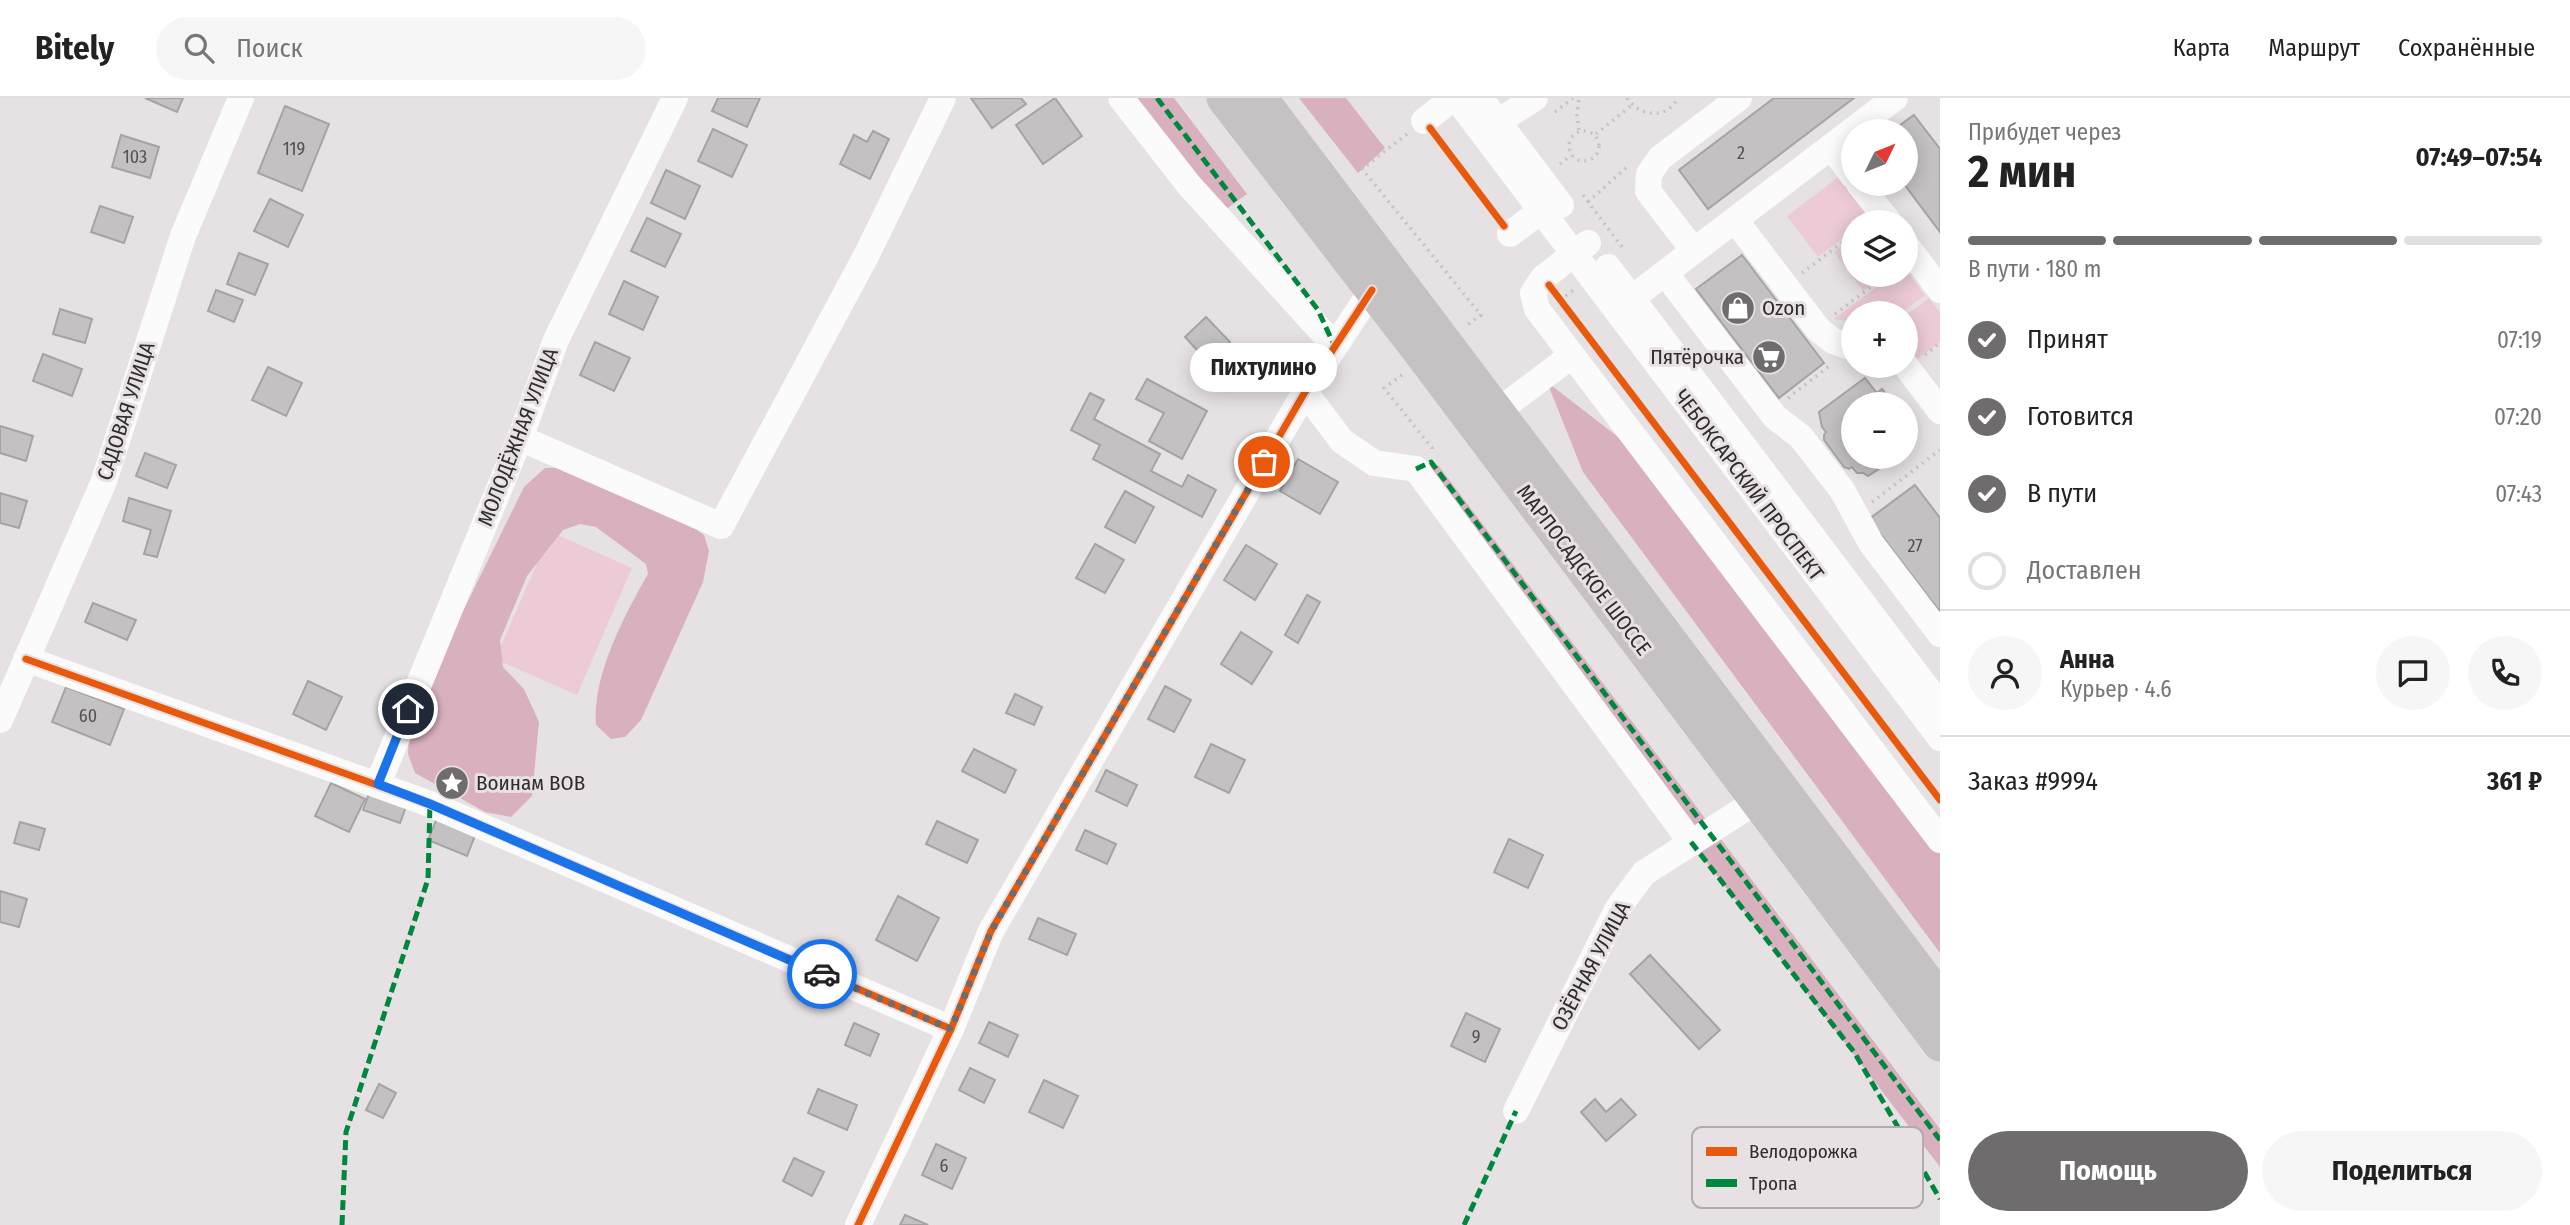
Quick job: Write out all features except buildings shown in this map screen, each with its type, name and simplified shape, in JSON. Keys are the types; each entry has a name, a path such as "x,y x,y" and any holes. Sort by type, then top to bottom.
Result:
{"main road":[{"name":"МАРПОСАДСКОЕ ШОССЕ","path":"1224,98 1372,290 1940,1044"},
{"name":"МАРПОСАДСКОЕ ШОССЕ","path":"1260,98 1940,999"}],"street":[{"name":"САДОВАЯ УЛИЦА","path":"0,720 104,481 183,236 241,98"},
{"name":"МОЛОДЁЖНАЯ УЛИЦА","path":"378,784 520,438 556,340 675,98"},
{"path":"520,438 721,526 866,254 943,98"},
{"path":"1121,98 1189,184 1334,345"},
{"path":"1431,130 1455,98"},
{"name":"ЧЕБОКСАРСКИЙ ПРОСПЕКТ","path":"1455,98 1490,126 1940,738"},
{"name":"ЧЕБОКСАРСКИЙ ПРОСПЕКТ","path":"1480,98 1490,126 1542,210 1632,298 1748,451 1935,687"},
{"path":"1490,126 1535,98"},
{"path":"1694,251 1648,191 1648,174 1660,158 1739,98"},
{"path":"1632,298 1895,98"},
{"path":"1831,147 1841,160"},
{"path":"1868,196 1880,210"},
{"path":"1507,230 1542,210"},
{"path":"1735,220 1817,327 1833,341 1841,344"},
{"path":"1582,248 1543,278 1533,293 1537,309 1940,841"},
{"path":"1918,261 1940,290"},
{"path":"1665,273 1777,418 1805,441 1842,490 1871,544 1940,634"},
{"path":"858,1225 951,1029 991,931 1304,392 1372,290"},
{"path":"1498,411 1571,356"},
{"path":"1915,378 1940,411"},
{"path":"1304,392 1342,441 1374,463 1416,469 1692,842"},
{"path":"1748,451 1777,418"},
{"path":"26,659 443,809 951,1029"},
{"name":"ОЗЁРНАЯ УЛИЦА","path":"1516,1111 1618,908 1644,873 1757,801"}],"path":[{"path":"1579,98 1579,131"},
{"path":"1627,98 1632,105 1646,113 1654,114 1670,109 1678,98"},
{"path":"1595,135 1632,105"},
{"path":"1670,109 1674,114"},
{"path":"1481,315 1362,169 1431,130 1507,230"},
{"path":"1585,130 1595,135 1600,144 1594,158 1579,161 1571,155 1569,144 1574,134 1585,130"},
{"path":"1553,155 1567,174"},
{"path":"1560,164 1571,155"},
{"path":"1581,192 1625,251"},
{"path":"1786,285 1841,243"},
{"path":"1817,327 1871,287"},
{"path":"1777,418 1841,359"},
{"path":"1384,388 1432,448"},
{"path":"1855,514 1940,450"}],"shaded area":[{"path":"1127,98 1174,98 1247,194 1218,215"},
{"path":"1299,98 1346,98 1385,148 1358,173"},
{"path":"1841,175 1841,196 1857,196 1867,210 1841,210 1841,239 1818,257 1787,216"},
{"path":"1841,247 1841,261 1834,252"},
{"path":"1918,286 1925,295 1917,301 1858,301 1876,287"},
{"path":"1929,298 1940,313 1940,342 1918,358 1918,306"},
{"path":"1547,382 1644,457 1940,852 1940,953 1583,472"},
{"path":"1438,465 1940,1129 1940,1167 1923,1145 1923,1127 1909,1127 1691,842 1416,469"},
{"path":"572,467 680,517 704,535 709,551 703,582 641,720 625,737 611,739 596,725 599,687 620,627 648,574 646,564 596,527 580,524 563,530 527,576 500,640 503,667 524,689 539,722 532,796 511,817 485,812 415,773 408,754 410,719 524,487 545,468"},
{"path":"551,532 632,568 577,695 495,659"}],"marked path":[{"path":"1157,98 1318,310 1334,345"},
{"path":"1416,469 1431,462 1940,1140"},
{"path":"342,1225 346,1132 428,879 430,804"},
{"path":"1691,842 1854,1052 1898,1127"},
{"path":"1464,1225 1516,1111"},
{"path":"1923,1170 1940,1199"}],"cycle path":[{"path":"1430,128 1504,226"},
{"path":"1549,285 1940,800"},
{"path":"858,1225 951,1029 991,931 1305,392 1372,290"},
{"path":"26,659 430,804 951,1029"}],"way so far":[{"path":"822,974 951,1029 991,931 1264,462"}],"place":[{"name":"Ozon","path":"1738,308"},
{"name":"Пятёрочка","path":"1769,357"},
{"name":"Пихтулино","path":"1264,462"},
{"name":"Воинам ВОВ","path":"452,783"}],"route":[{"path":"408,709 378,784 822,974"}]}
